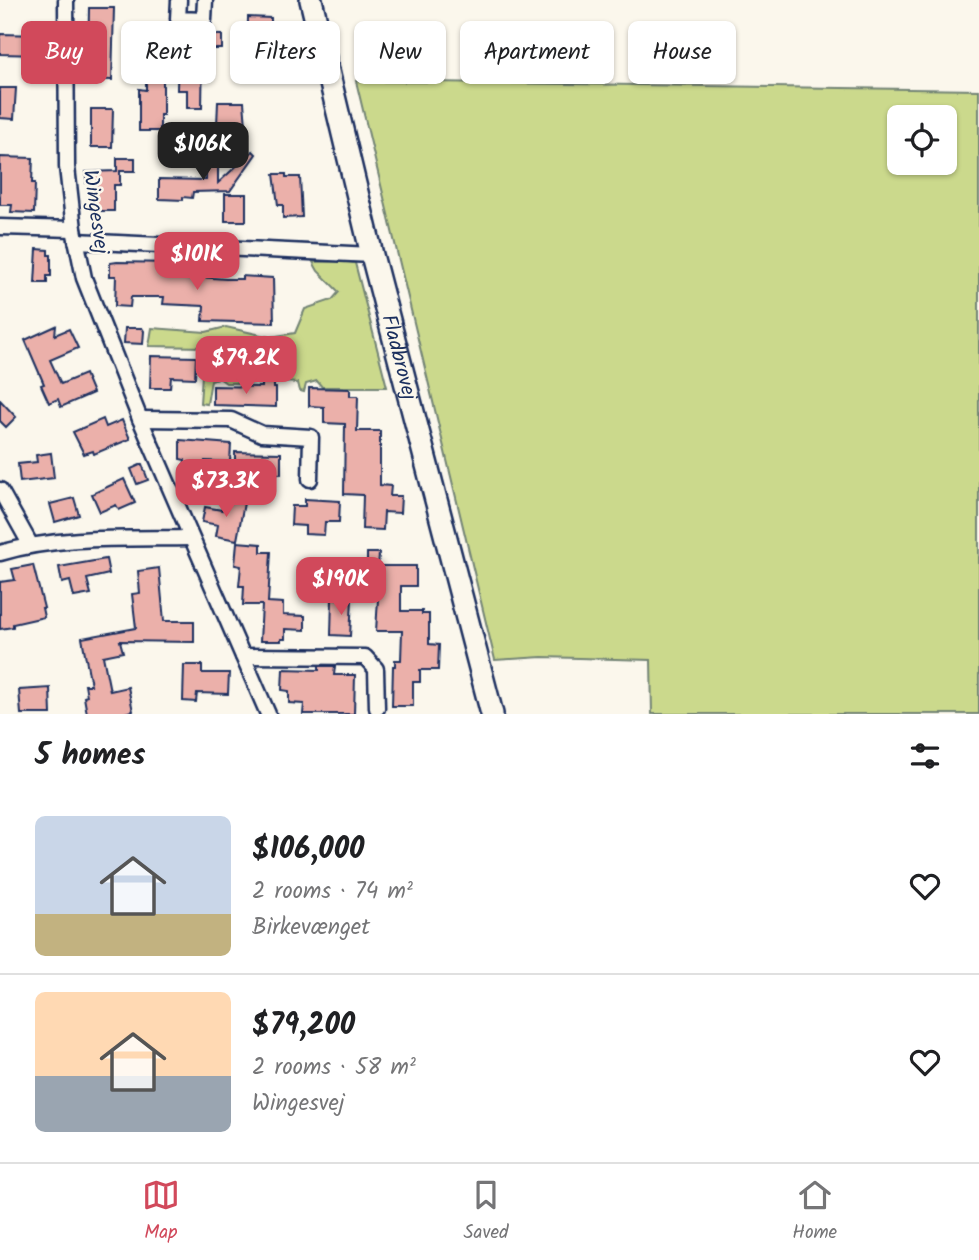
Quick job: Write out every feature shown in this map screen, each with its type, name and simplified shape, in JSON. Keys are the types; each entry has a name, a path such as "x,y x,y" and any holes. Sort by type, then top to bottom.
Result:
{"main road":[{"name":"Fladbrovej","path":"311,0 372,255 492,714"}],"street":[{"name":"Wingesvej","path":"66,0 67,167 75,235 84,278 140,419 268,714"},
{"path":"178,0 178,19 204,20 205,0"},
{"path":"0,227 75,235 372,255"},
{"path":"140,419 231,420 262,434 311,437 310,479"},
{"path":"0,490 30,544"},
{"path":"0,553 30,544 71,539 191,538"},
{"path":"243,656 365,657 376,669 377,708"}],"green space":[{"path":"446,82 979,90 979,714 652,714 651,660 542,657 495,660 357,84"},
{"path":"313,262 355,263 387,387 322,387 317,381 306,384 304,392 300,391 298,383 254,380 253,383 226,383 219,378 211,380 207,404 200,403 204,347 149,346 152,328 206,332 226,327 270,337 295,333 305,309 332,300 339,292 318,271"}],"building":[{"path":"89,8 114,8 112,80 107,80 107,21 89,21"},
{"path":"248,17 271,18 271,21 248,21"},
{"path":"0,34 21,35 21,55 0,54"},
{"path":"216,35 222,35 222,49 216,49"},
{"path":"146,84 163,84 160,131 139,131 139,89 146,90"},
{"path":"177,84 202,84 202,108 187,108 187,90 177,90"},
{"path":"0,88 16,88 14,119 0,118"},
{"path":"218,102 244,102 246,126 243,126 243,133 229,133 229,126 217,125"},
{"path":"91,109 113,109 112,147 91,147"},
{"path":"253,151 256,154 230,191 193,192 192,198 183,197 183,200 159,199 159,179 206,180 206,165 218,165 218,183"},
{"path":"0,157 33,158 34,213 11,212 12,205 0,205"},
{"path":"117,158 135,158 135,171 120,171 120,185 114,185 114,211 93,211 93,183 86,183 86,172 117,171"},
{"path":"274,174 300,177 302,217 283,218 283,205 278,205"},
{"path":"225,194 246,194 246,221 225,221"},
{"path":"37,249 48,250 48,255 51,255 51,276 47,276 47,283 35,283"},
{"path":"110,263 174,263 173,274 199,277 273,278 274,323 203,321 204,306 163,304 164,297 131,297 130,307 115,306 116,276 110,276"},
{"path":"56,326 55,335 69,329 78,348 50,360 61,384 85,374 93,393 61,407 58,399 49,403 25,340"},
{"path":"125,328 142,328 143,344 124,343"},
{"path":"151,356 196,357 195,378 171,377 170,388 150,388"},
{"path":"262,383 274,383 276,407 213,405 213,386 262,387"},
{"path":"309,388 350,389 350,396 358,396 357,431 380,431 380,485 391,486 390,496 401,496 400,513 384,512 383,530 362,529 363,495 344,494 345,424 324,423 324,407 309,406"},
{"path":"0,400 16,417 6,427 0,421"},
{"path":"103,419 106,427 122,420 130,439 94,454 93,451 84,454 73,432"},
{"path":"180,440 231,444 230,462 205,461 205,477 184,476 185,460 180,459"},
{"path":"235,452 281,453 281,474 265,473 264,487 246,487 246,473 235,473"},
{"path":"51,453 54,478 20,482 18,464 37,462 36,455"},
{"path":"142,464 148,480 137,484 131,469"},
{"path":"124,479 135,503 119,510 116,505 100,512 92,494"},
{"path":"74,498 79,515 55,522 50,504"},
{"path":"305,499 340,501 339,522 325,522 324,535 305,534 305,526 291,525 292,506 305,506"},
{"path":"224,500 244,503 237,540 216,536 218,525 202,522 205,507 222,510"},
{"path":"237,542 261,544 261,552 271,552 268,602 283,603 283,615 305,616 305,630 285,629 285,639 281,641 260,641 262,605 243,605 244,586 239,586 241,566 235,565"},
{"path":"367,553 379,553 378,568 367,568"},
{"path":"106,559 109,574 87,579 91,594 74,597 70,581 62,583 59,567"},
{"path":"33,565 44,617 0,629 0,582 15,580 12,569"},
{"path":"380,566 416,566 416,586 401,586 401,611 422,611 422,614 429,614 429,644 439,645 438,670 420,670 420,682 413,682 413,706 392,706 393,666 395,660 401,660 402,631 376,631"},
{"path":"159,568 164,621 194,621 194,642 120,641 123,652 103,656 110,691 128,687 133,711 121,714 87,714 85,685 91,685 82,638 136,628 132,594 140,593 138,571"},
{"path":"332,598 352,599 350,636 331,635"},
{"path":"184,665 202,665 202,673 229,673 228,694 197,693 196,702 183,701"},
{"path":"319,666 335,666 334,675 355,675 354,714 303,714 304,704 289,703 289,691 282,690 283,669 319,670"},
{"path":"50,688 51,714 21,714 19,690"}]}
